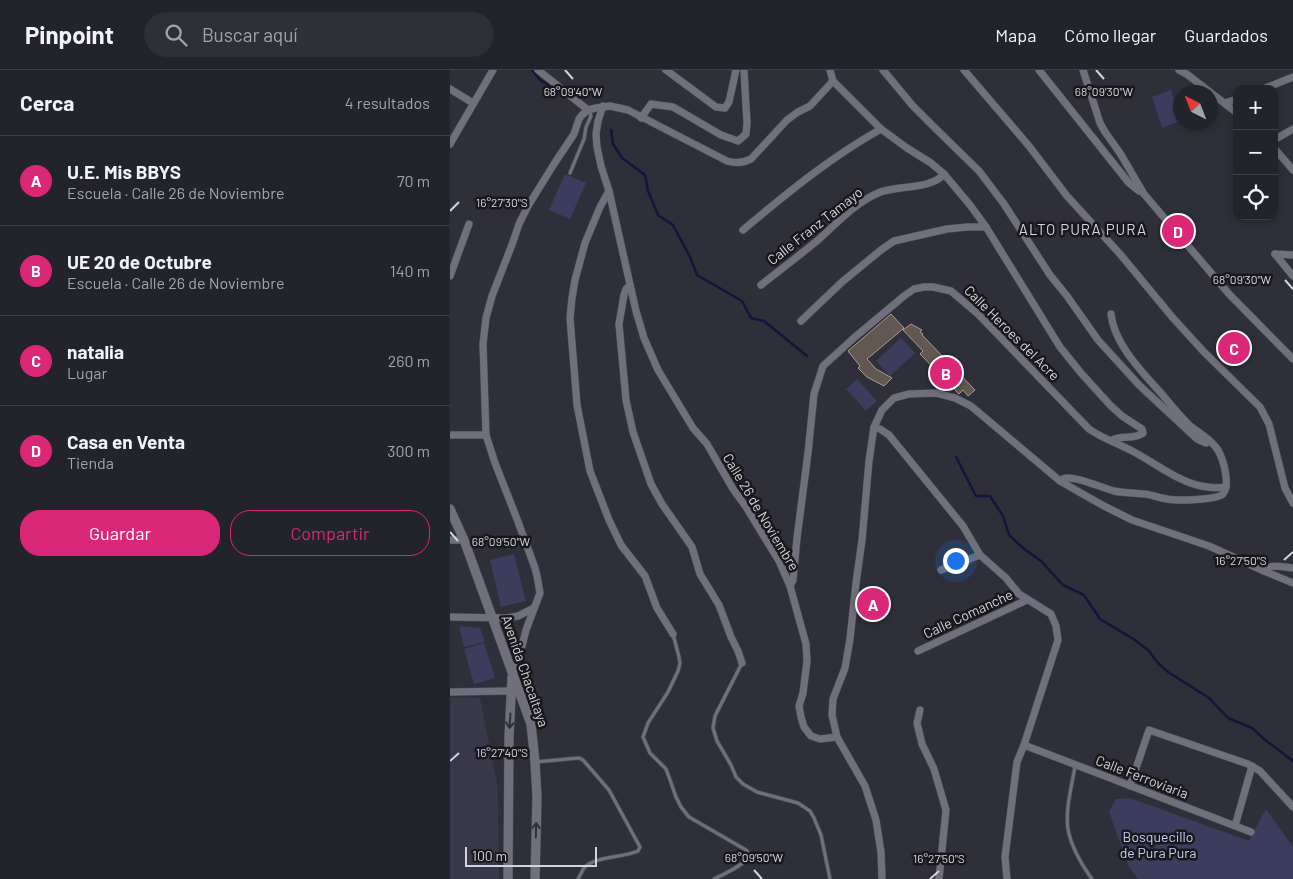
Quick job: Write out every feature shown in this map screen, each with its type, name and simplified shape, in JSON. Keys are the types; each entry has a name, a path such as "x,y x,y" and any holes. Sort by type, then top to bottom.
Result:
{"street":[{"path":"450,144 493,70"},
{"path":"538,70 588,110"},
{"path":"666,70 716,107 726,108 736,70"},
{"path":"641,118 651,104 673,107 721,135 738,141 746,134 748,123 744,70"},
{"path":"830,70 833,81 881,129 944,174 986,227 1060,347 1110,404 1122,416 1142,429 1143,433 1139,436 1112,440"},
{"path":"883,70 913,106 980,171 1050,275 1098,340 1139,385 1197,439 1206,443 1210,441"},
{"path":"964,70 1029,146 1067,196 1120,254 1173,318 1204,352 1260,407 1269,424 1285,488 1293,503"},
{"path":"1039,70 1117,168 1134,188 1144,194"},
{"path":"1083,70 1100,123 1144,194 1229,294 1293,359"},
{"path":"1179,70 1233,110"},
{"path":"1188,75 1196,70"},
{"path":"1273,85 1293,77"},
{"path":"508,879 509,737 515,691 513,672 520,657 526,630 540,593 537,576 486,435 483,344 486,318 492,296 519,224 528,206 574,134 579,119 588,110 610,106 628,110 727,161 733,163 744,162 756,154 787,120 810,106 833,81"},
{"path":"450,89 473,103"},
{"path":"1225,103 1233,100"},
{"name":"Calle 26 de Noviembre","path":"602,106 597,128 597,146 626,258 630,286 644,338 658,370 693,428 707,444 733,489 779,560 790,586 806,644 807,661 803,693 799,706 804,727 811,736 820,740 837,737"},
{"path":"743,230 780,199 836,157 881,129"},
{"path":"1278,138 1293,129"},
{"path":"1278,153 1293,170"},
{"name":"Calle Franz Tamayo","path":"761,285 818,240 858,204 879,192 935,181 944,174"},
{"path":"609,191 585,243 572,298 570,318 577,405 590,472 609,520 621,544 645,576 657,608 673,634"},
{"path":"450,276 469,224"},
{"path":"801,321 842,282 894,241 947,229 986,227"},
{"path":"1293,255 1275,254 1293,276"},
{"path":"630,286 626,289 624,295 619,324 626,400 633,432 651,484 662,504 692,547 700,574 719,605 742,663"},
{"name":"Calle Heroes del Acre","path":"790,586 793,580 796,538 814,394 823,366 914,289 933,287 952,291 978,314 1097,434 1135,452 1189,483 1205,487 1226,487"},
{"path":"1060,481 1066,478 1074,479 1117,492 1145,494 1169,500 1213,498 1225,492 1224,465 1217,448 1190,425 1138,367 1118,338 1111,314"},
{"path":"882,879 881,852 876,820 865,786 837,737 832,715 833,699 845,668 850,639 874,427 882,410 894,398 909,394 936,393 955,398 971,406 1060,481 1102,506 1132,520 1209,546 1293,583"},
{"path":"874,427 889,436 963,526 980,555 1006,578 1016,592 1051,614 1056,626 1058,640 1017,762 1005,857 1007,879"},
{"path":"450,435 486,435"},
{"name":"Avenida Chacaltaya","path":"450,509 464,540 513,672"},
{"path":"450,540 464,540"},
{"path":"941,570 980,555"},
{"path":"1264,571 1265,568 1274,566 1293,568"},
{"name":"Calle Comanche","path":"918,651 1027,600"},
{"path":"450,617 492,618 518,616 534,608"},
{"path":"450,692 515,691"},
{"name":"Avenida Chacaltaya","path":"515,691 531,724 537,797 535,879"},
{"path":"920,710 917,723 920,737 934,769 946,810 939,879"},
{"path":"1130,786 1149,730 1252,766 1260,771 1293,807"},
{"name":"Calle Ferroviaria","path":"1024,745 1251,832"},
{"path":"1235,826 1252,766"}],"lane":[{"path":"570,174 591,116 588,110"},
{"path":"673,634 680,663 678,671 668,692 648,722 643,736 650,753 666,769 676,797 689,817 746,850 750,855 743,864 714,879"},
{"path":"742,663 715,716 713,728 717,741 736,777 743,784 757,792 798,803 810,811 821,835 830,879"},
{"path":"535,762 579,758 583,760 609,790 640,847 638,851 630,855 594,861 584,868 578,879"},
{"path":"1076,765 1068,803 1068,829 1074,848 1092,879"}],"shaded area":[{"path":"450,697 480,698 498,788 499,879 450,879"}],"green space":[{"path":"1171,90 1173,97 1173,124 1162,128 1152,97"},
{"path":"565,174 586,183 570,219 549,210"},
{"path":"901,338 915,353 890,376 876,361"},
{"path":"857,379 877,401 866,411 846,389"},
{"path":"514,554 526,601 501,607 490,560"},
{"path":"459,626 480,628 485,642 464,647"},
{"path":"484,643 495,678 474,684 464,649"},
{"name":"Bosquecillo de Pura Pura","path":"1130,798 1249,841 1266,809 1293,847 1293,879 1138,879 1129,867 1109,812 1116,799"}],"building":[{"path":"891,314 904,328 867,359 876,369 892,378 884,386 867,377 858,368 860,366 848,351"},
{"path":"911,324 922,330 920,332 922,335 975,390 968,396 963,390 959,394 920,354 923,351 903,330"}],"waterway":[{"path":"532,70 540,80 558,90"},
{"path":"611,130 613,144 622,158 645,175 648,191 658,215 673,225 697,275 742,301 751,318 764,321 807,356"},
{"path":"956,457 976,496 990,496 1003,516 1009,535 1041,561 1063,585 1084,595 1100,619 1148,650 1168,672 1209,698 1228,718 1252,728 1293,761"}],"place":[{"name":"Casa en Venta","path":"1178,231"},
{"name":"natalia","path":"1234,348"},
{"name":"UE 20 de Octubre","path":"946,373"},
{"name":"U.E. Mis BBYS","path":"873,604"}],"district":[{"name":"ALTO PURA PURA","path":"1083,230"}]}
